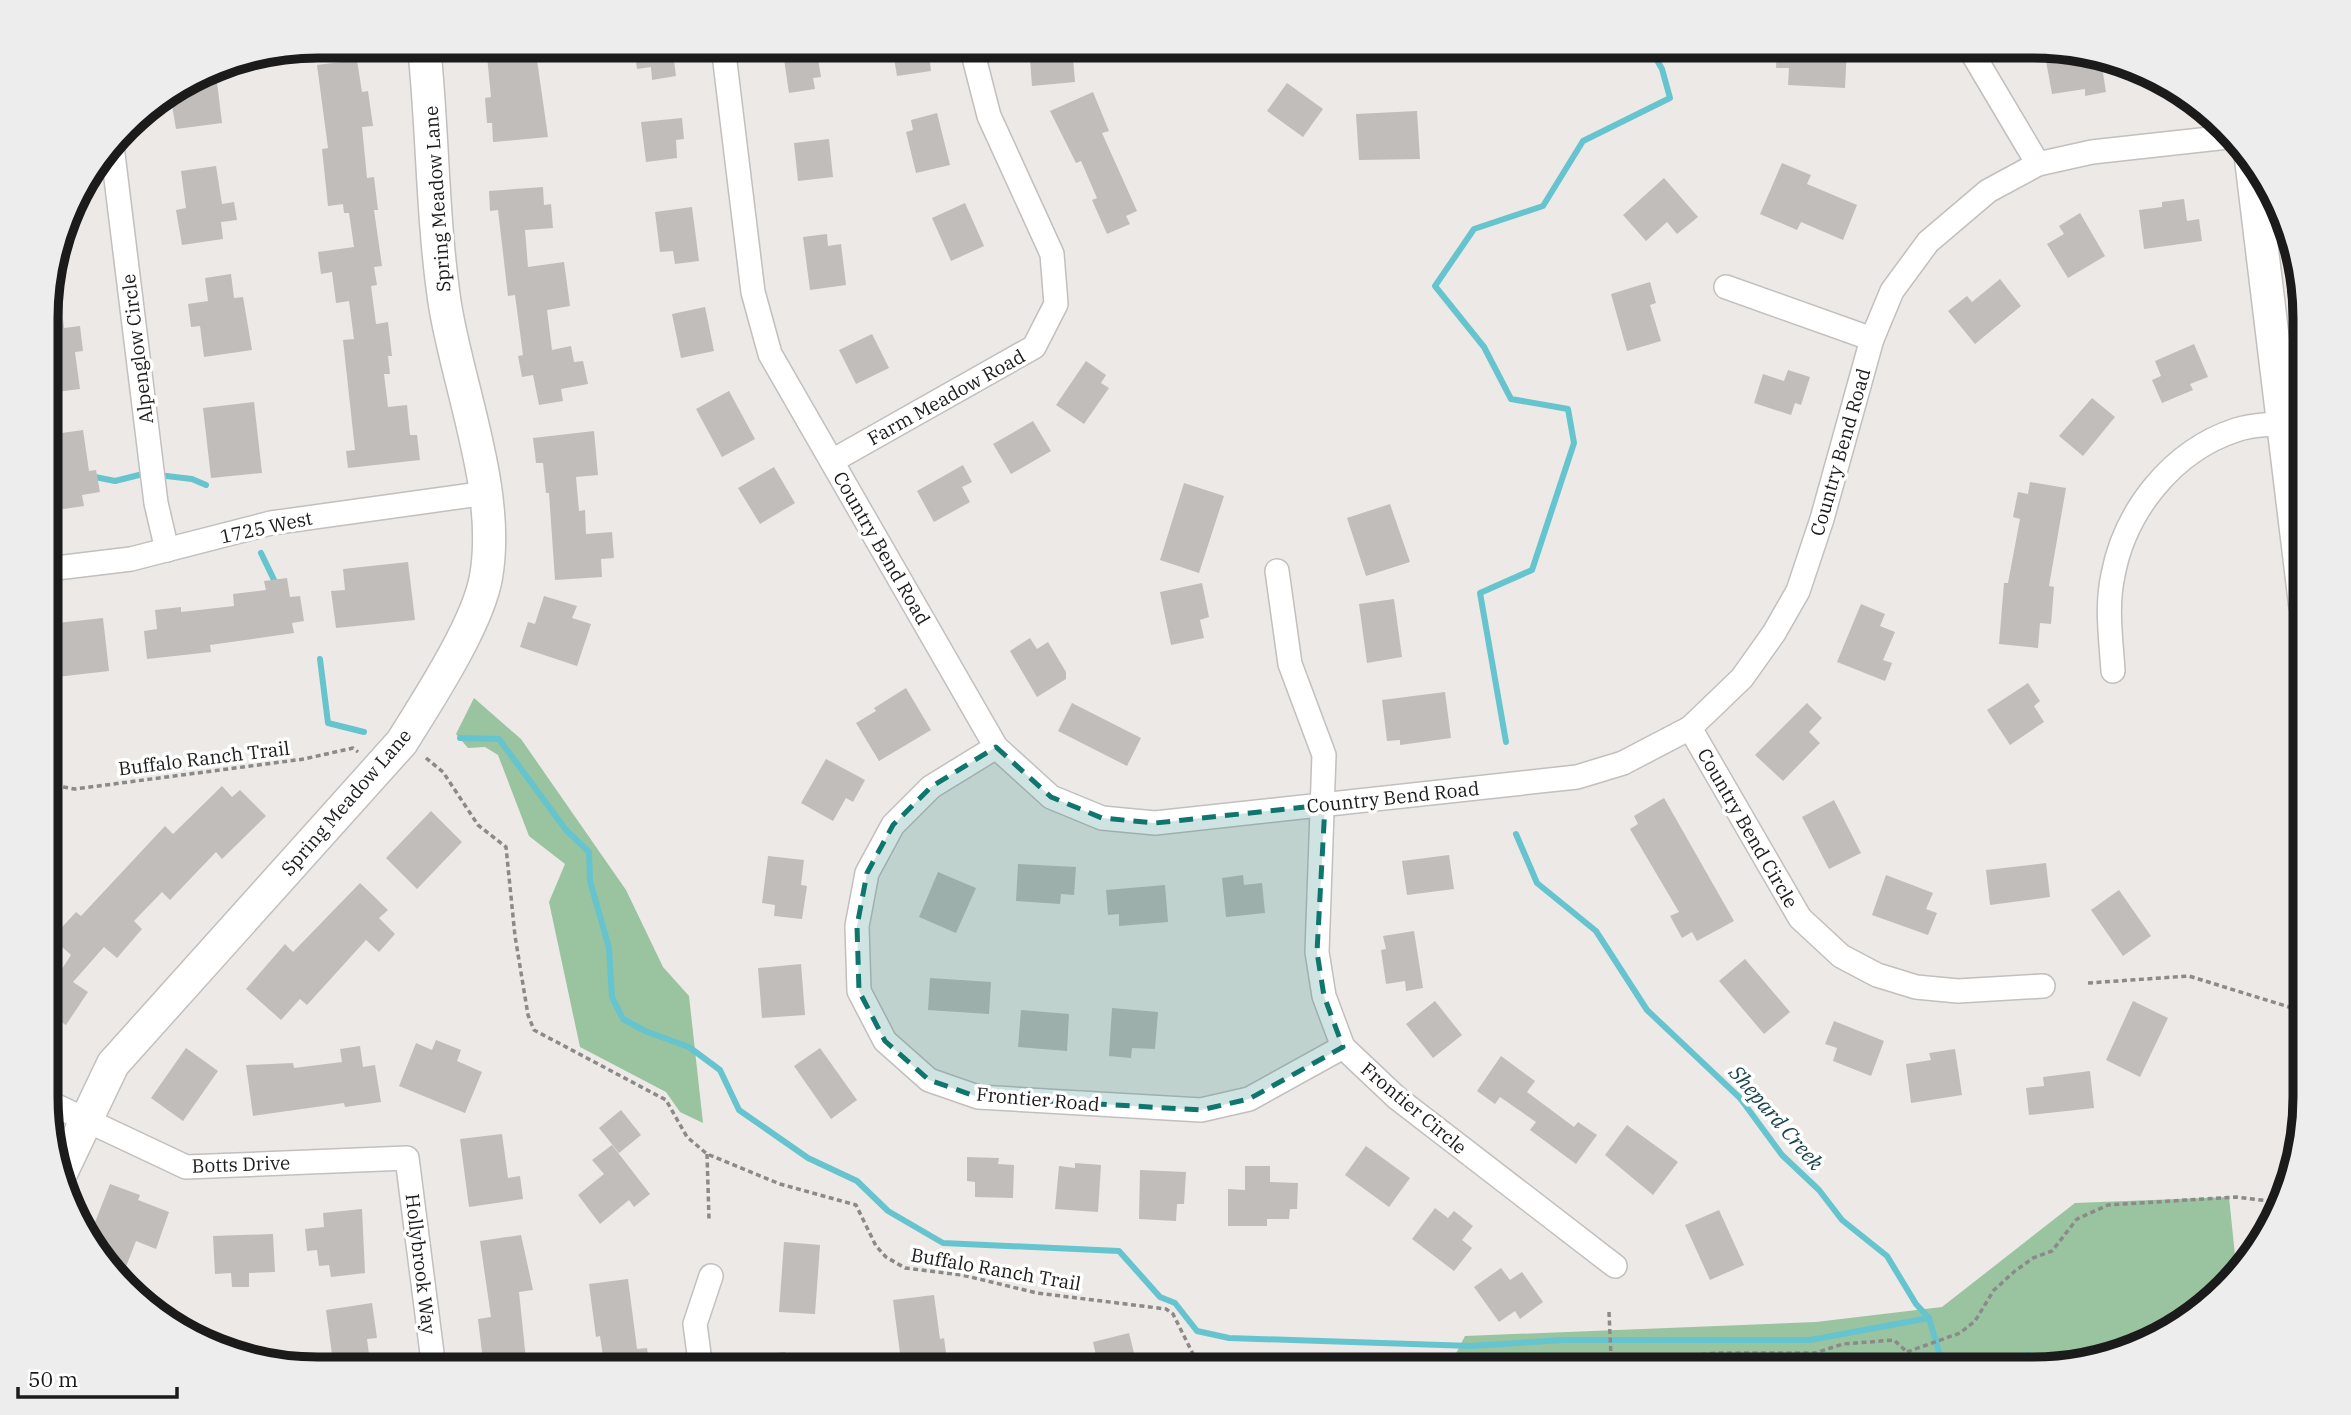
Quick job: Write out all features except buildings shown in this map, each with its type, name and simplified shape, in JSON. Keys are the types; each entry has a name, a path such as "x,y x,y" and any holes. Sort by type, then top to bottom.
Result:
{"street":[{"name":"Spring Meadow Lane","path":"66,1162 113,1064 402,742 436,687 470,620 486,578 489,535 487,493 446,306 436,232 432,124 425,58"},
{"name":"Country Bend Road","path":"724,58 753,292 770,354 996,747 1051,797 1102,818 1155,823 1577,777 1623,763 1690,728 1742,678 1774,633 1798,591 1822,519 1872,339 1892,291 1928,242 1988,191 2038,164 2092,152 2221,138"},
{"name":"Farm Meadow Road","path":"832,461 1034,347 1056,304 1052,254 989,116 974,58"},
{"path":"1975,58 2038,164"},
{"name":"Alpenglow Circle","path":"114,155 156,503 167,550"},
{"path":"2255,183 2293,418"},
{"path":"1726,287 1872,339"},
{"path":"2113,671 2110,614 2112,576 2123,537 2143,501 2168,471 2199,448 2236,430 2293,424"},
{"name":"1725 West","path":"58,568 131,559 271,523 487,493"},
{"name":"Frontier Circle","path":"1277,570 1290,664 1324,755 1325,805 1317,952 1324,996 1343,1047 1397,1098 1615,1266"},
{"name":"Country Bend Circle","path":"1690,728 1800,918 1841,956 1877,975 1916,987 1958,991 2043,986"},
{"name":"Frontier Road","path":"996,747 932,787 893,825 867,873 857,926 859,991 885,1041 929,1080 978,1097 1201,1110 1249,1099 1343,1047"},
{"name":"Botts Drive","path":"58,1107 186,1167 407,1158"},
{"name":"Hollybrook Way","path":"407,1158 432,1357"},
{"path":"699,1357 695,1324 711,1276"}],"path":[{"name":"Buffalo Ranch Trail","path":"58,786 75,789 304,759 352,748 362,756"},
{"name":"Buffalo Ranch Trail","path":"426,758 443,772 478,824 501,841 508,853 515,936 528,1015 534,1030 666,1100 687,1137 707,1154 780,1184 856,1205 876,1246 886,1257 905,1268 962,1275 1037,1293 1166,1309 1173,1314 1194,1357"},
{"path":"2088,983 2189,976 2293,1008"},
{"path":"707,1154 709,1219"},
{"path":"1907,1352 1944,1339 1975,1321 1994,1290 2032,1258 2052,1251 2077,1219 2108,1205 2236,1196 2271,1201"},
{"path":"1609,1312 1611,1357"},
{"path":"1677,1357 1716,1353 1815,1353 1843,1344 1894,1340 1909,1357"}],"highlighted area":[{"path":"996,747 1051,797 1102,818 1155,823 1325,805 1317,952 1324,996 1343,1047 1249,1099 1201,1110 978,1097 929,1080 885,1041 859,991 857,926 867,873 893,825 931,787"}],"green space":[{"path":"474,698 521,739 626,890 663,967 689,996 703,1123 680,1112 666,1092 580,1047 549,902 565,864 529,836 498,755 485,747 468,748 456,734"},
{"path":"2229,1197 2236,1261 2192,1304 2163,1322 2117,1343 2067,1355 1454,1357 1465,1336 1816,1322 1942,1307 2075,1203"}],"waterway":[{"name":"Shepard Creek","path":"1506,742 1480,593 1532,570 1574,443 1568,409 1511,399 1484,347 1435,286 1474,229 1543,206 1583,141 1670,98 1662,69 1656,58"},
{"path":"90,476 115,481 147,473"},
{"path":"158,475 192,479 206,485"},
{"path":"261,553 277,586"},
{"path":"320,659 328,723 364,732"},
{"path":"460,738 499,739 566,830 589,852 590,881 609,948 612,997 623,1019 645,1031 689,1047 720,1070 739,1110 808,1158 857,1181 888,1211 943,1243 1119,1251 1160,1297 1175,1303 1197,1331 1229,1338 1471,1346 1563,1340 1810,1340 1929,1318"},
{"name":"Shepard Creek","path":"1516,834 1537,883 1596,931 1647,1010 1740,1098 1782,1155 1819,1190 1842,1220 1887,1256 1916,1304 1929,1318 1940,1357"},
{"name":"Shepard Creek","path":"2026,1357 2033,1357"}]}
